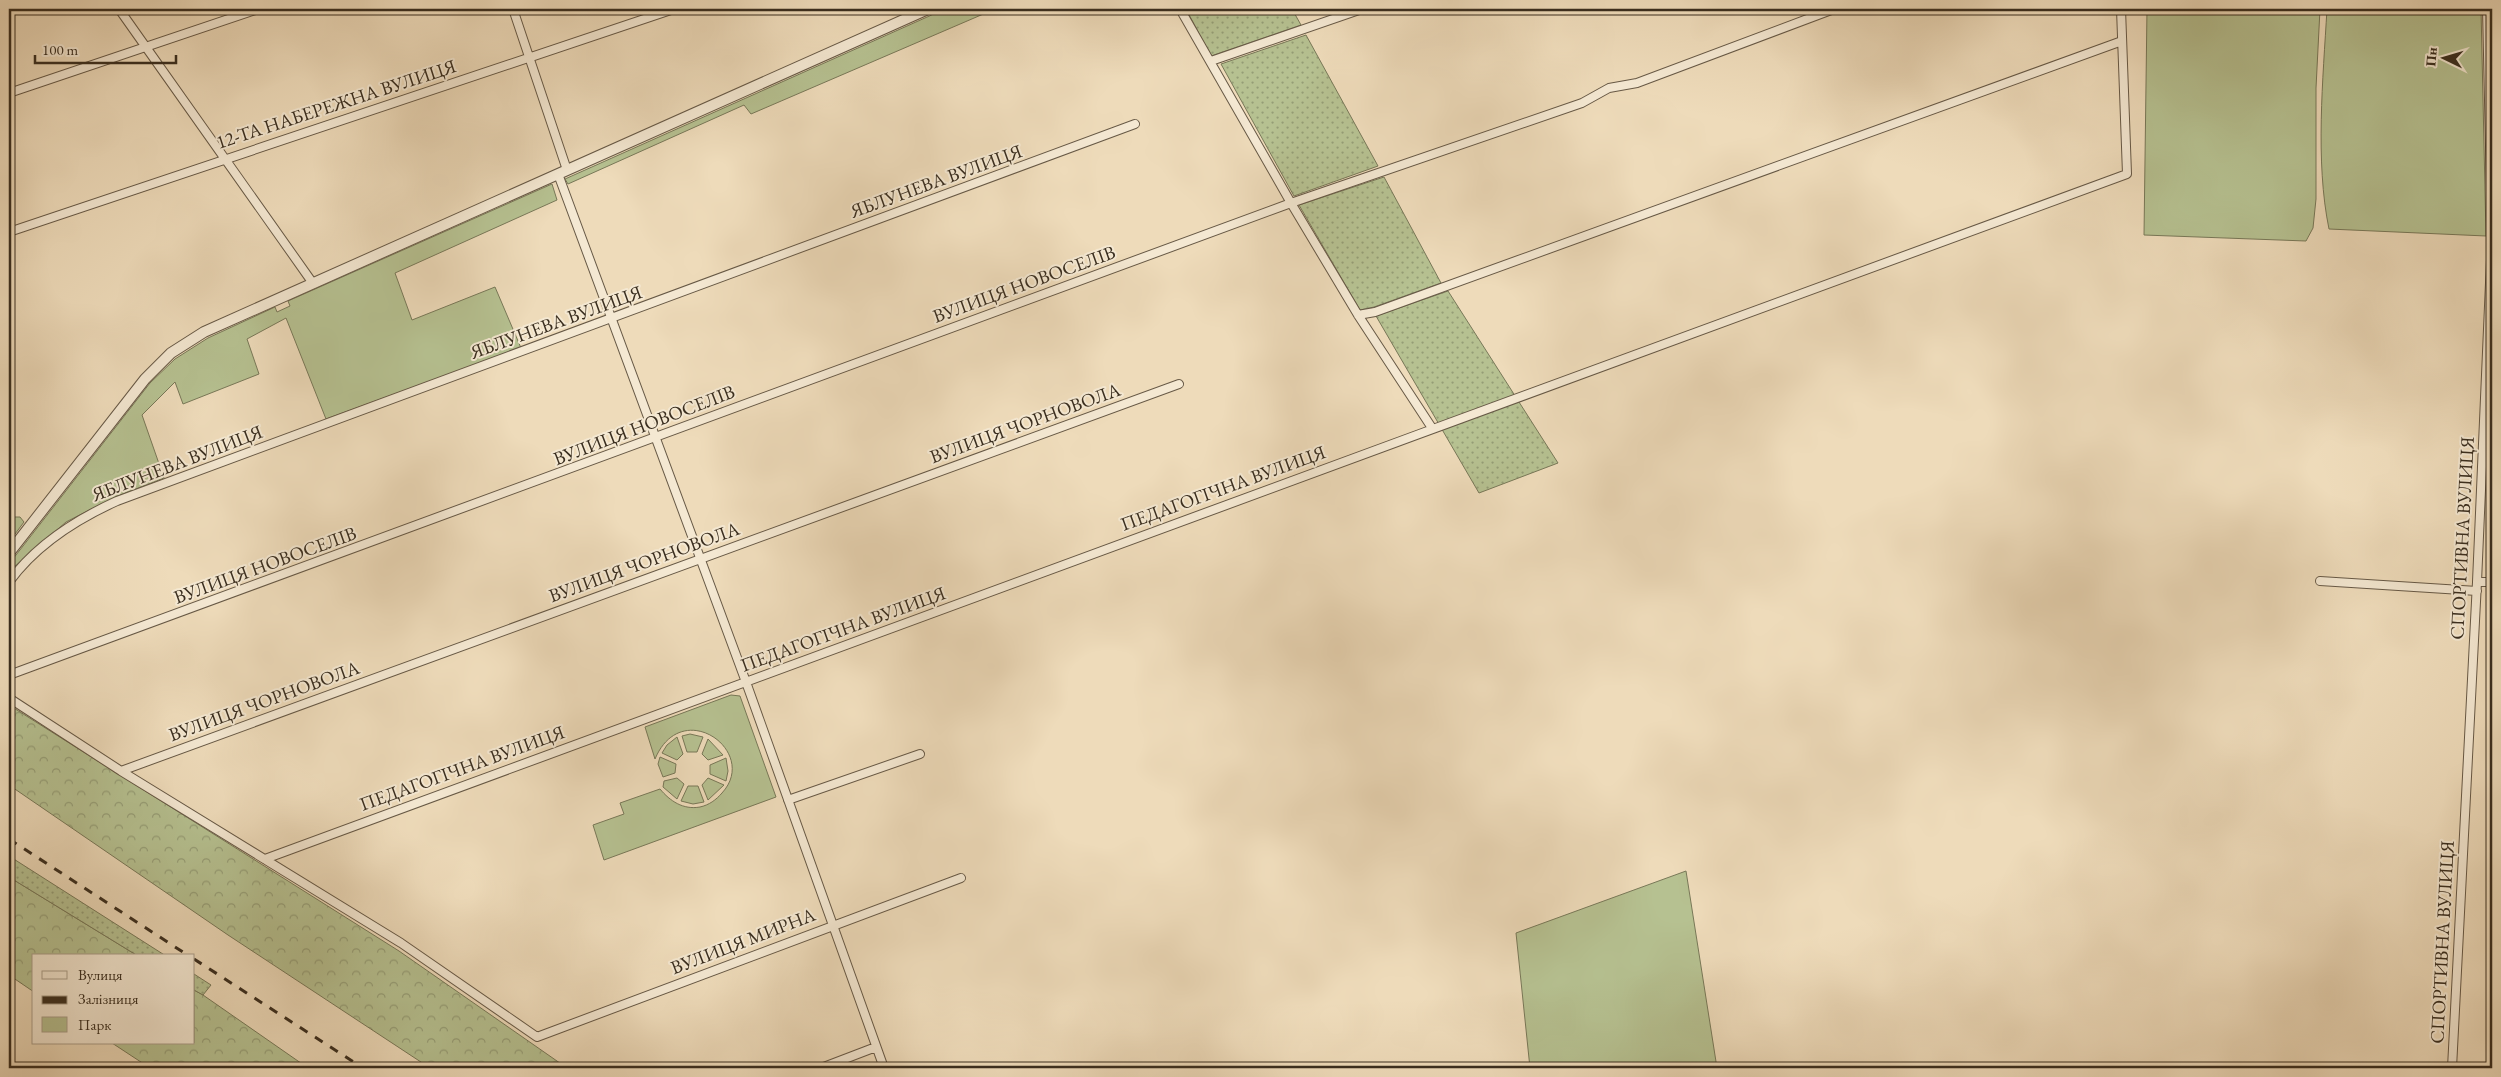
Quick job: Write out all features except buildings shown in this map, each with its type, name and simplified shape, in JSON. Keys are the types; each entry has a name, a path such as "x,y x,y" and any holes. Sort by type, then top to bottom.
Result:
{"street":[{"path":"119,9 312,282"},
{"path":"9,93 258,9"},
{"path":"513,9 611,319 746,682 884,1068"},
{"name":"12-ТА НАБЕРЕЖНА ВУЛИЦЯ","path":"9,232 674,9"},
{"path":"9,553 145,379 171,353 204,332 312,282 928,9"},
{"path":"1180,9 1291,203 1358,315 1432,428"},
{"path":"1211,62 1362,9"},
{"name":"ВУЛИЦЯ НОВОСЕЛІВ","path":"9,675 655,439 1291,203 1582,103 1609,88 1637,83 1834,9"},
{"path":"1358,315 1375,312 2122,41 2121,9"},
{"name":"СПОРТИВНА ВУЛИЦЯ","path":"2452,1068 2477,582 2492,237 2487,9"},
{"name":"ПЕДАГОГІЧНА ВУЛИЦЯ","path":"264,859 1432,428 1614,365 2127,174 2122,41"},
{"name":"ЯБЛУНЕВА ВУЛИЦЯ","path":"9,582 18,570 68,526 116,501 1135,124"},
{"name":"ВУЛИЦЯ ЧОРНОВОЛА","path":"121,771 1179,384"},
{"path":"2320,581 2476,591"},
{"path":"2477,582 2492,582"},
{"path":"9,698 121,771 264,859"},
{"path":"788,800 920,754"},
{"name":"ВУЛИЦЯ МИРНА","path":"264,859 400,943 537,1036 961,878"},
{"path":"821,1068 876,1047"}],"green space":[{"path":"945,9 995,9 751,114 744,105 568,184 565,179"},
{"path":"1186,9 1292,9 1301,25 1211,56"},
{"path":"2147,9 2320,9 2316,88 2316,199 2313,228 2306,241 2144,235"},
{"path":"2327,9 2481,9 2486,236 2329,229 2322,176 2321,148"},
{"path":"1306,35 1378,166 1294,196 1221,64"},
{"path":"1384,177 1441,283 1374,307 1360,310 1299,205"},
{"path":"552,184 557,200 395,273 412,320 495,287 521,348 326,419 286,318 247,339 259,374 183,404 175,382 142,415 164,478 115,497 66,522 14,567 9,575 9,564 150,383 175,359 208,338 275,307 277,312 290,306 288,301"},
{"path":"1448,291 1558,463 1479,493 1376,316"},
{"path":"20,517 24,522 9,542 9,519"},
{"path":"731,695 740,696 776,797 604,860 593,825 624,814 620,803 660,789 677,804 694,808 712,802 722,793 731,777 731,761 725,747 713,737 698,731 682,732 667,740 655,759 645,727"},
{"path":"9,705 399,951 567,1068 430,1068 228,935 9,785"},
{"path":"690,734 703,737 697,752 687,752 682,736"},
{"path":"677,737 683,754 677,760 662,753 667,745"},
{"path":"708,739 723,755 708,760 702,754"},
{"path":"660,757 676,764 675,773 663,777 658,764"},
{"path":"726,758 728,771 726,781 710,774 710,765"},
{"path":"677,778 684,784 677,799 663,787 664,781"},
{"path":"708,778 724,785 708,800 702,785"},
{"path":"688,786 698,786 704,802 693,804 681,801"},
{"path":"9,856 163,954 135,954 9,877"},
{"path":"1686,871 1717,1068 1530,1068 1516,933"},
{"path":"9,877 135,954 32,954 32,991 9,975"},
{"path":"195,975 211,985 203,995 195,991"},
{"path":"195,991 308,1068 150,1068 114,1044 195,1044"}],"railway":[{"path":"9,839 186,954"},
{"path":"195,960 363,1068"}]}
